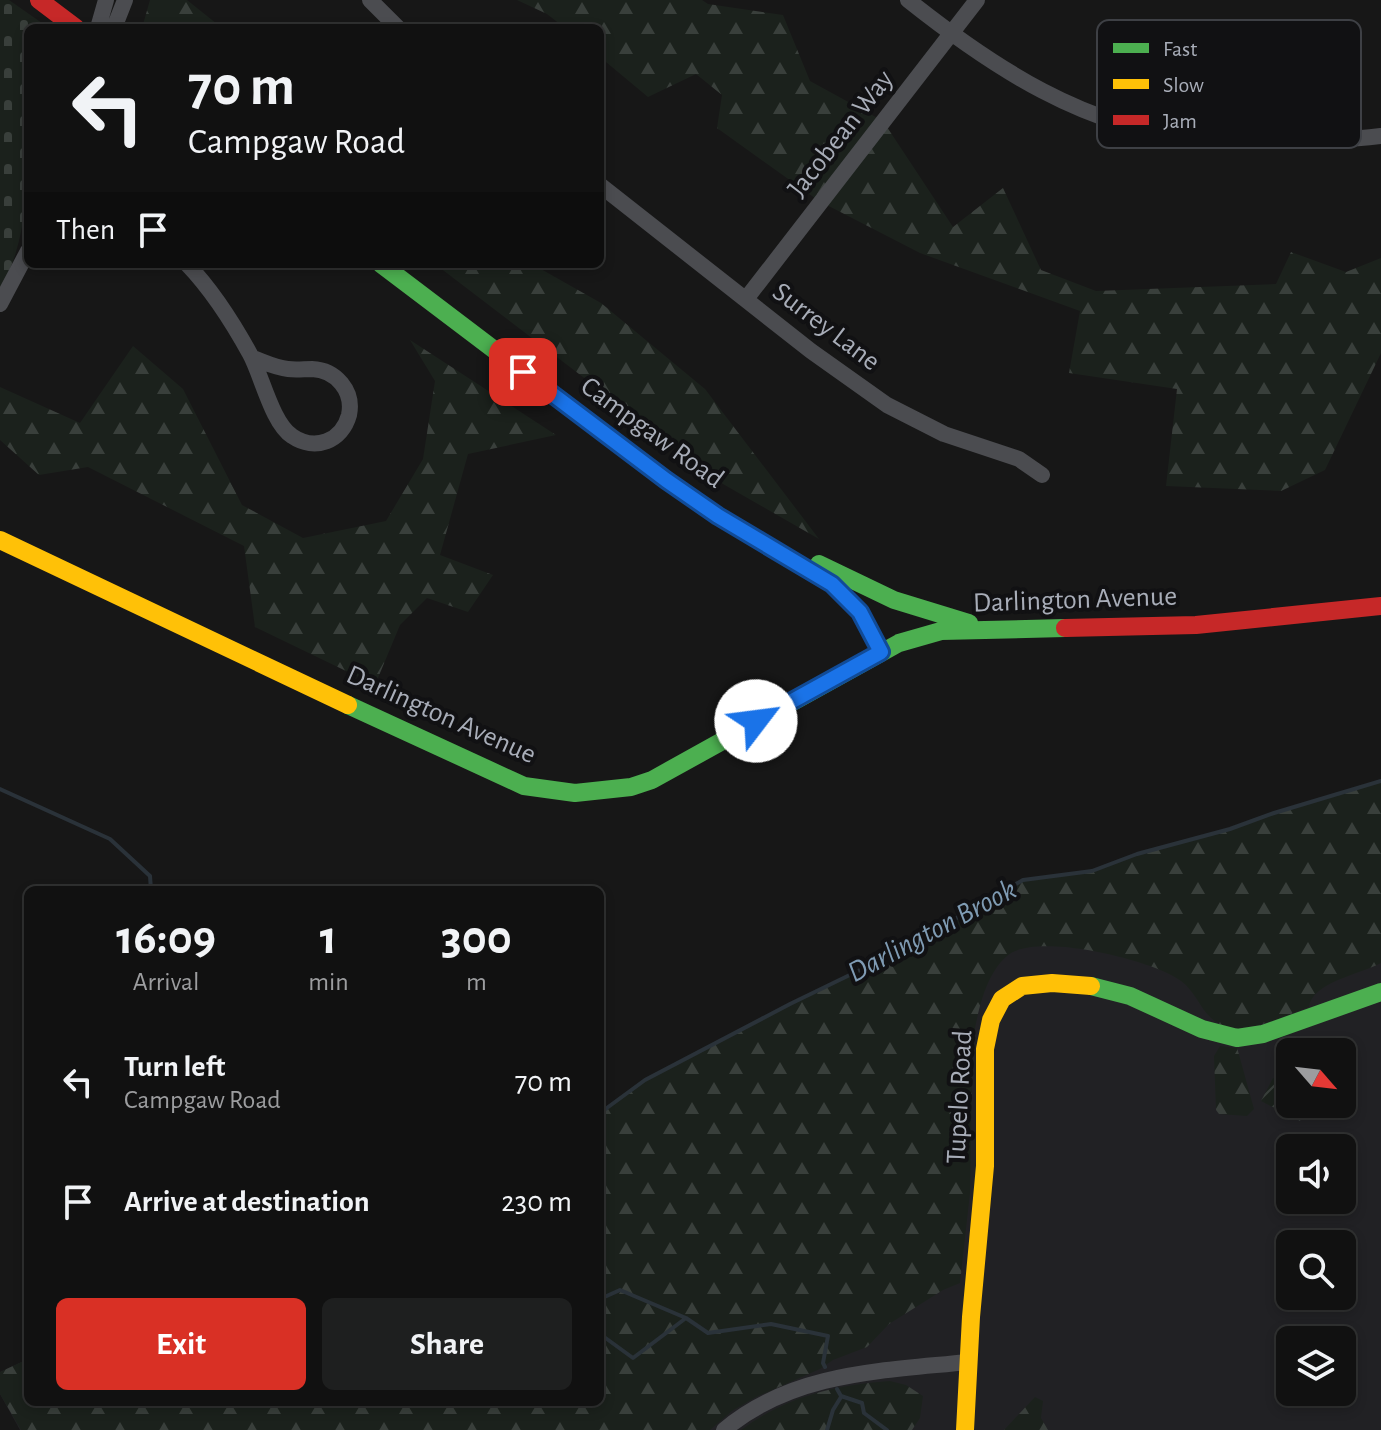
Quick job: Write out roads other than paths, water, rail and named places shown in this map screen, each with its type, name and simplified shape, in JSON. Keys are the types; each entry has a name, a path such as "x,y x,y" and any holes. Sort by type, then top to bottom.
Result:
{"main road":[{"path":"39,0 71,24"},
{"name":"Campgaw Road","path":"386,268 666,480 718,516 832,584 848,599 873,633 881,652"},
{"path":"760,539 909,605 997,630"},
{"name":"Darlington Avenue","path":"0,540 502,778 552,791 607,791 652,780 881,652 899,643 941,631 1196,625 1381,606"},
{"name":"Tupelo Road","path":"965,1430 985,1166 986,1035 1000,1000 1022,984 1094,985 1137,998 1218,1034 1240,1039 1263,1034 1381,992"}],"street":[{"path":"99,24 106,0"},
{"path":"116,24 125,0"},
{"path":"370,0 394,24"},
{"path":"908,0 951,34 1017,78 1051,96 1097,114"},
{"name":"Jacobean Way","path":"746,299 977,0"},
{"path":"1361,137 1381,136"},
{"name":"Surrey Lane","path":"604,188 811,351 887,405 944,434 1019,459 1042,475"},
{"path":"0,304 24,259"},
{"path":"190,268 228,317 253,358 278,419 290,436 312,444 333,440 346,424 350,409 349,393 341,381 315,369 284,369 253,358"},
{"path":"724,1430 769,1400 814,1382 968,1362"}],"waterway":[{"name":"Darlington Brook","path":"604,1110 645,1080 895,953 1023,880 1092,871 1137,854 1230,829 1381,781"},
{"name":"Darlington Brook","path":"0,789 110,839 150,876 151,886"},
{"path":"604,1297 620,1290 686,1318 708,1333 771,1324 828,1336 825,1367"},
{"path":"604,1337 633,1358 686,1318"},
{"path":"837,1389 841,1396 862,1403 864,1413 887,1430"},
{"path":"827,1430 841,1397"}]}
